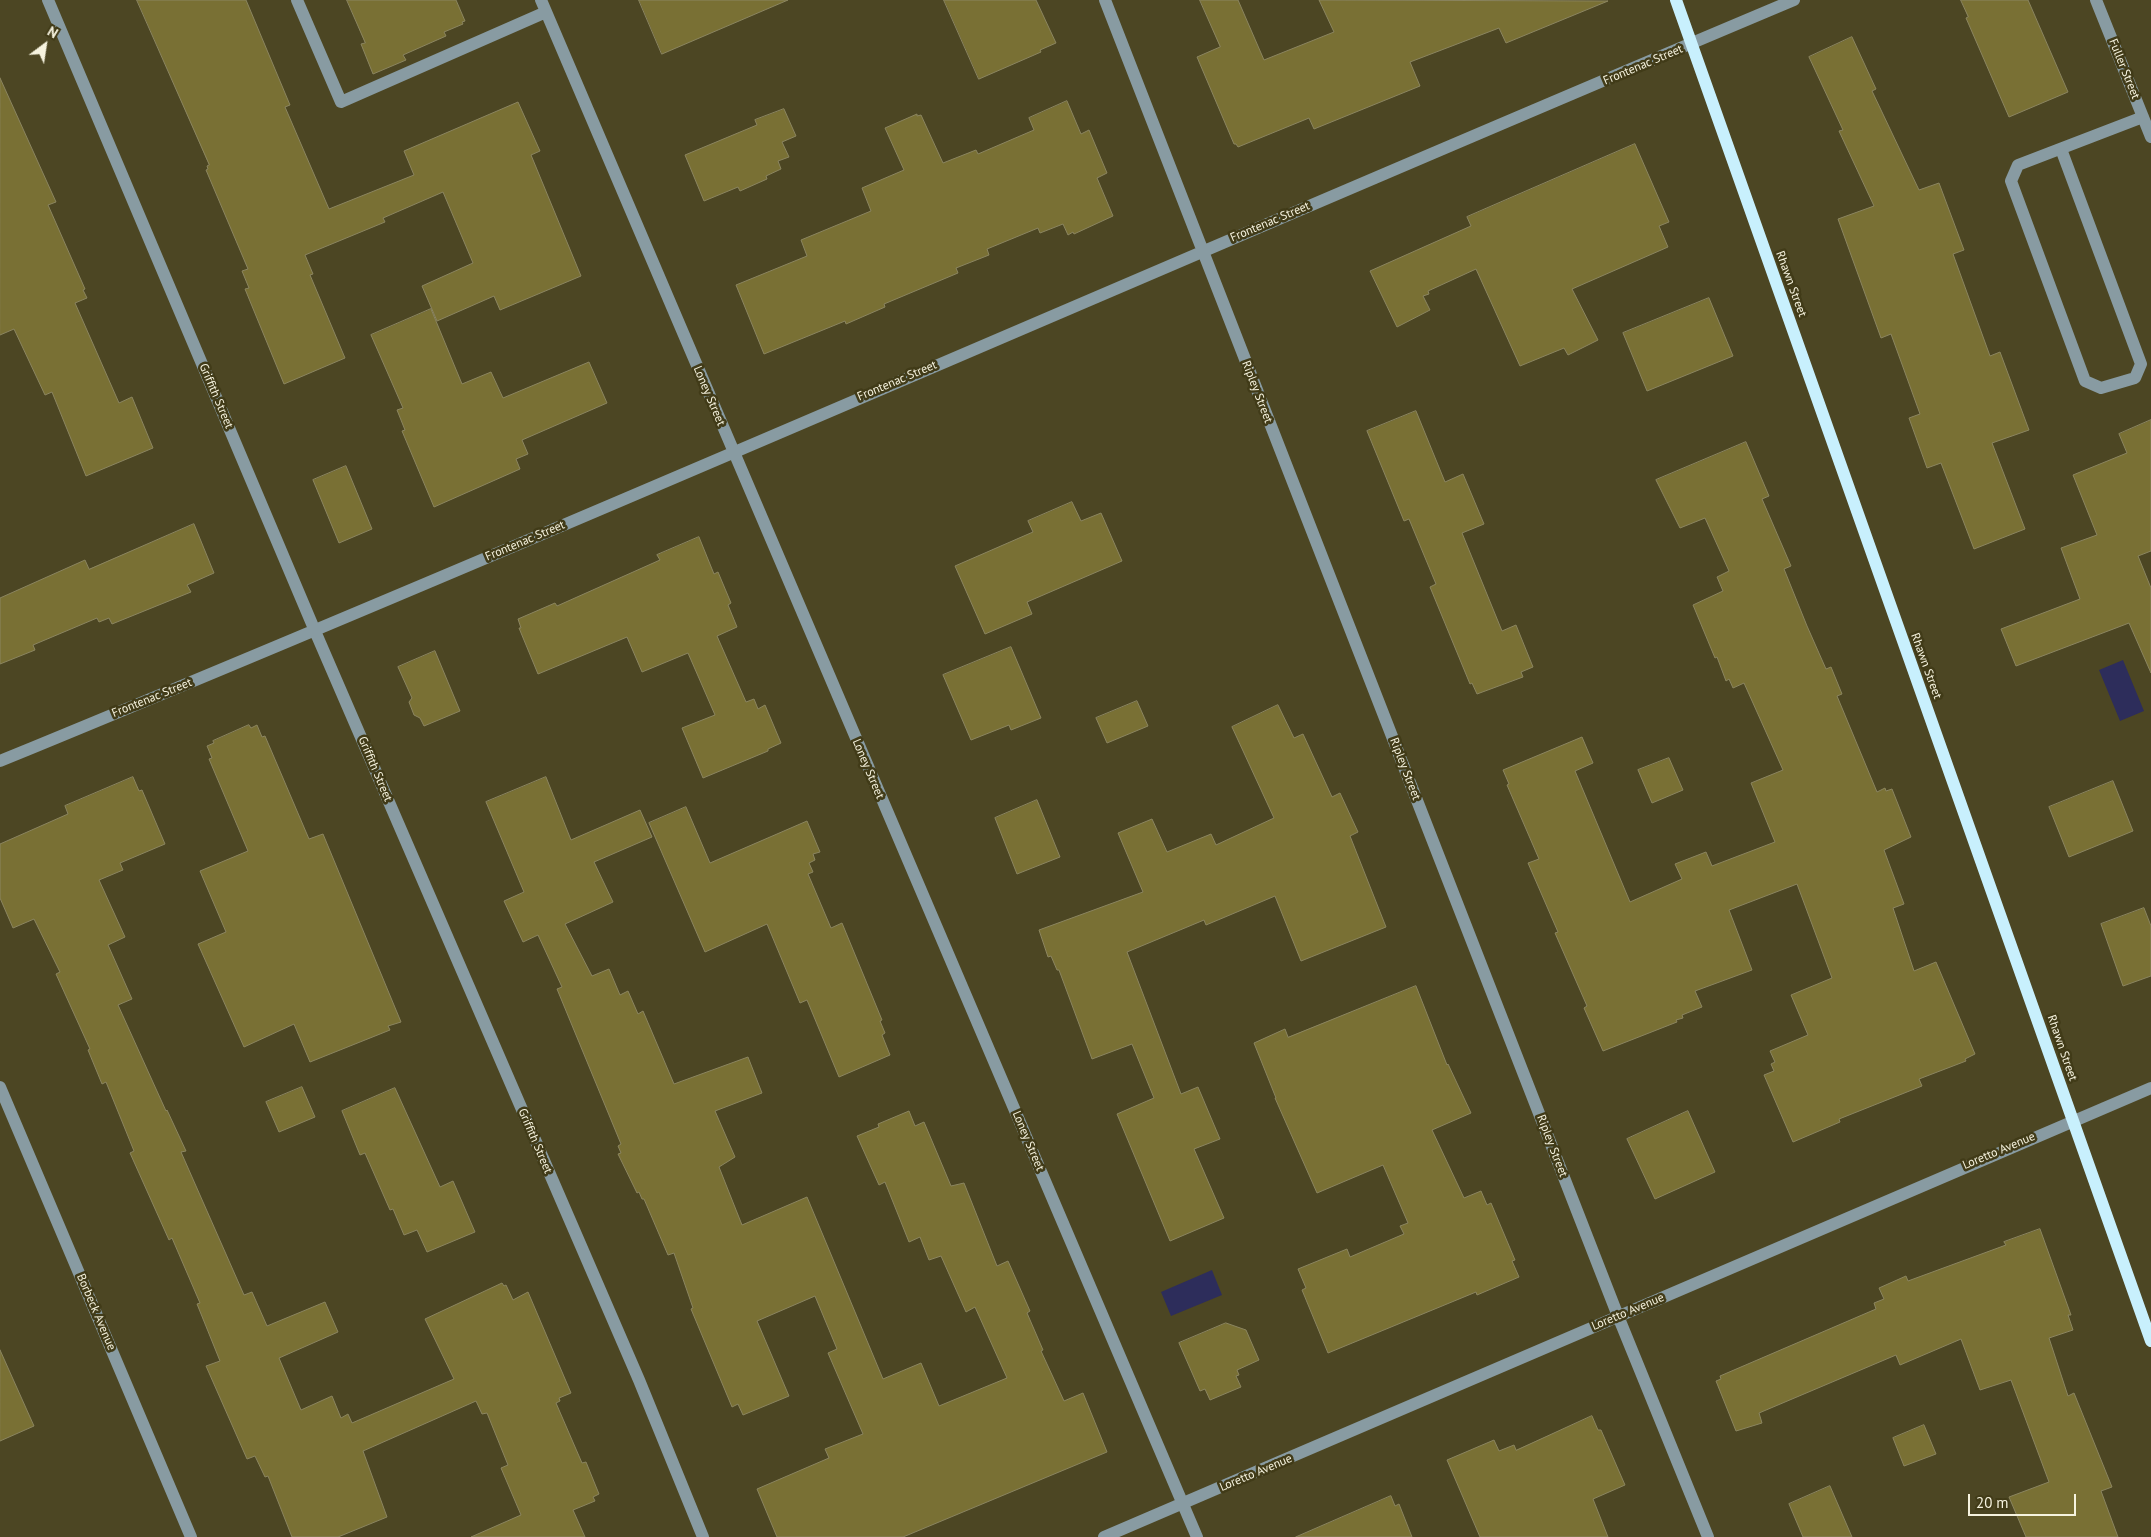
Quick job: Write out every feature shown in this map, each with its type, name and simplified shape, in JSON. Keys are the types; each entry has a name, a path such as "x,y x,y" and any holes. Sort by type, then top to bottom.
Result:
{"main road":[{"name":"Rhawn Street","path":"1676,0 2151,1341"}],"street":[{"name":"Griffith Street","path":"48,0 315,631 635,1371 703,1537"},
{"path":"297,0 341,102 543,6"},
{"name":"Ripley Street","path":"1105,0 1618,1316 1708,1537"},
{"name":"Frontenac Street","path":"0,761 315,631 1794,0"},
{"name":"Fuller Street","path":"2096,0 2151,137"},
{"name":"Loney Street","path":"543,6 1197,1537"},
{"path":"2061,149 2141,364 2135,378 2101,388 2085,381 2011,181 2018,165 2143,117"},
{"name":"Borbeck Avenue","path":"0,1087 191,1537"},
{"name":"Loretto Avenue","path":"1104,1537 2072,1120 2151,1088"}],"shaded area":[{"path":"2123,660 2144,711 2120,721 2099,670"},
{"path":"1212,1270 1222,1295 1171,1316 1161,1292"}],"building":[{"path":"137,0 246,0 290,105 285,107 329,209 414,175 404,151 518,102 540,151 531,155 581,276 500,310 494,296 437,321 422,286 473,263 443,192 383,218 385,222 305,255 313,274 310,275 345,358 284,384 245,289 249,288 242,271 248,269 206,170 209,165"},
{"path":"347,0 456,0 465,21 462,22 463,24 444,32 446,36 403,55 406,60 373,74 361,44 365,43"},
{"path":"639,0 788,0 662,54"},
{"path":"944,0 1036,0 1056,43 1040,50 1041,52 979,79"},
{"path":"1200,0 1238,0 1264,60 1334,32 1319,0 1608,1 1506,43 1499,28 1410,62 1420,86 1314,129 1309,118 1238,147 1234,144 1197,57 1220,47"},
{"path":"1961,0 2028,0 2068,92 2009,117 1966,18 1968,17"},
{"path":"1852,37 1876,89 1872,91 1919,190 1939,183 1964,250 1953,254 1990,356 2000,352 2029,430 1992,443 2025,529 1974,549 1941,463 1927,468 1909,418 1920,414 1891,334 1881,338 1838,219 1874,206 1839,131 1843,130 1809,57"},
{"path":"0,78 56,202 48,205 85,289 83,290 87,298 75,303 119,403 132,397 153,448 86,476 52,392 45,395 14,329 0,335"},
{"path":"1067,101 1081,134 1089,130 1107,173 1097,178 1113,216 1068,235 1063,224 1040,233 1038,228 987,249 989,255 956,268 958,273 884,304 885,307 846,324 845,321 764,354 736,285 807,256 801,240 871,211 862,188 904,170 885,128 917,114 917,116 921,115 943,163 976,150 978,154 1034,130 1029,118"},
{"path":"784,109 796,136 782,142 789,157 778,161 781,169 766,176 767,179 740,191 738,187 704,201 685,155 757,125 755,120"},
{"path":"1635,144 1669,222 1659,226 1668,247 1572,289 1598,340 1568,355 1564,348 1520,366 1476,269 1428,291 1429,294 1423,296 1430,310 1397,327 1370,271 1471,226 1467,217"},
{"path":"1709,298 1733,356 1647,391 1623,333"},
{"path":"431,309 462,384 491,372 503,398 589,362 607,403 522,440 528,454 516,459 520,469 434,507 402,431 405,430 397,410 403,408 371,335"},
{"path":"1416,411 1445,482 1463,474 1484,524 1462,533 1502,631 1516,625 1533,667 1521,672 1523,677 1477,694 1472,683 1470,684 1430,587 1436,584 1409,519 1404,521 1367,431"},
{"path":"2151,420 2151,551 2138,556 2151,588 2151,673 2129,623 2016,666 2001,629 2080,599 2061,548 2097,535 2073,475 2127,453 2119,434"},
{"path":"1746,442 1769,496 1762,499 1791,566 1784,569 1807,626 1826,669 1831,667 1842,694 1837,696 1877,792 1885,788 1886,791 1892,789 1911,837 1884,850 1904,904 1893,908 1914,971 1936,962 1975,1054 1965,1059 1966,1061 1919,1079 1922,1086 1839,1119 1840,1122 1793,1142 1764,1075 1774,1071 1771,1064 1775,1062 1770,1051 1808,1035 1791,995 1832,978 1797,884 1729,910 1752,970 1695,991 1702,1007 1682,1015 1683,1018 1676,1020 1677,1022 1603,1051 1584,1008 1587,1006 1555,933 1558,932 1528,863 1539,859 1507,785 1509,784 1503,770 1582,737 1593,763 1575,771 1630,902 1682,879 1675,864 1706,852 1712,866 1775,842 1751,783 1783,770 1744,683 1733,688 1729,679 1726,681 1693,605 1723,591 1717,577 1729,571 1705,518 1680,528 1656,480"},
{"path":"346,466 372,529 339,543 313,480"},
{"path":"1072,502 1081,521 1101,513 1122,561 1027,602 1032,614 985,634 955,566 1033,532 1028,521"},
{"path":"194,524 214,573 187,585 191,592 112,624 109,618 99,622 97,618 33,645 35,650 0,664 0,598 85,560 89,569"},
{"path":"699,537 714,574 718,572 731,603 728,605 737,627 717,636 746,702 754,699 758,709 765,705 781,743 768,749 768,751 703,778 682,728 715,715 688,653 642,672 627,637 538,674 519,628 521,628 518,619 555,603 557,606 660,560 657,555"},
{"path":"1011,647 1041,718 1011,730 1009,725 971,740 943,675"},
{"path":"435,651 460,711 424,726 420,718 414,715 409,702 412,698 398,667"},
{"path":"1137,701 1148,726 1107,743 1096,718"},
{"path":"1278,705 1294,738 1303,734 1332,797 1340,793 1358,832 1350,836 1386,927 1301,961 1275,896 1206,925 1204,920 1127,952 1181,1094 1198,1087 1220,1139 1194,1149 1224,1218 1170,1241 1117,1114 1154,1098 1132,1044 1092,1059 1059,970 1057,970 1051,956 1048,957 1039,930 1143,892 1118,833 1152,819 1167,852 1211,834 1216,845 1274,818 1232,727"},
{"path":"249,725 251,728 257,725 262,737 265,736 309,839 323,834 401,1022 388,1026 390,1030 310,1062 294,1024 244,1047 198,944 226,932 200,871 248,851 209,759 212,758 207,746 214,743 213,741"},
{"path":"1669,758 1683,790 1652,803 1638,770"},
{"path":"133,777 139,791 142,790 165,844 120,863 123,870 99,880 125,937 108,945 132,999 118,1005 186,1151 181,1152 244,1295 252,1292 267,1326 325,1302 338,1332 279,1358 301,1410 332,1396 341,1418 348,1414 352,1423 454,1379 425,1319 502,1283 504,1286 506,1285 513,1300 528,1292 571,1393 559,1398 560,1401 556,1403 582,1463 586,1462 599,1494 593,1497 595,1501 573,1510 585,1537 471,1537 521,1515 501,1468 508,1465 487,1413 482,1414 476,1401 363,1451 387,1517 338,1537 292,1537 268,1476 265,1477 255,1456 247,1459 206,1366 220,1361 197,1304 200,1303 172,1238 169,1240 130,1153 134,1151 106,1082 102,1084 88,1050 90,1049 56,974 60,972 34,919 13,928 0,898 0,844 68,814 65,806"},
{"path":"546,777 571,840 640,810 652,837 594,862 613,902 565,924 592,976 609,969 620,995 628,991 638,1014 643,1011 674,1084 748,1057 762,1093 715,1111 735,1157 719,1167 742,1225 807,1197 883,1379 921,1363 939,1406 1007,1378 975,1307 966,1312 941,1256 929,1260 920,1237 909,1242 885,1182 879,1185 857,1136 879,1127 878,1124 909,1111 915,1126 924,1122 951,1186 964,1183 997,1266 1008,1261 1030,1311 1027,1313 1043,1350 1041,1351 1064,1401 1083,1393 1107,1452 903,1537 777,1537 757,1489 829,1458 825,1449 863,1434 828,1353 837,1349 815,1296 757,1321 789,1396 743,1415 738,1404 732,1407 691,1309 693,1308 674,1253 668,1255 644,1199 642,1199 639,1192 637,1193 618,1154 621,1153 618,1146 621,1144 557,989 562,987 538,935 523,942 504,901 524,892 486,802"},
{"path":"2113,781 2133,831 2069,857 2049,807"},
{"path":"1037,800 1060,857 1017,874 995,818"},
{"path":"686,807 710,863 807,821 820,852 813,854 815,860 809,863 813,872 808,874 831,928 842,923 882,1020 880,1021 885,1033 882,1035 890,1055 839,1077 807,1000 800,1003 767,924 705,952 649,823"},
{"path":"2144,908 2151,926 2151,976 2123,986 2101,924"},
{"path":"1416,986 1447,1065 1471,1113 1432,1130 1464,1198 1481,1191 1487,1205 1491,1203 1515,1260 1512,1261 1519,1277 1477,1295 1476,1292 1328,1353 1302,1290 1306,1288 1298,1269 1347,1249 1350,1257 1404,1234 1400,1226 1408,1223 1383,1165 1317,1193 1275,1098 1254,1043 1285,1029 1288,1037"},
{"path":"302,1087 315,1117 279,1132 266,1102"},
{"path":"395,1088 440,1187 453,1181 475,1232 427,1252 417,1230 404,1235 393,1209 390,1210 365,1153 360,1155 342,1111"},
{"path":"1688,1111 1715,1172 1655,1199 1627,1139"},
{"path":"2040,1229 2071,1315 2068,1315 2073,1330 2049,1338 2068,1396 2074,1393 2112,1487 2101,1491 2118,1537 2026,1537 2009,1497 2049,1482 2011,1380 1980,1390 1961,1339 1900,1365 1896,1355 1759,1413 1762,1423 1736,1431 1716,1381 1721,1379 1720,1376 1876,1309 1874,1303 1884,1299 1879,1288 1906,1276 1908,1281 2006,1245 2004,1242"},
{"path":"1226,1323 1246,1330 1259,1360 1237,1370 1239,1375 1236,1376 1241,1387 1210,1400 1205,1389 1200,1391 1179,1343"},
{"path":"0,1350 34,1426 0,1441"},
{"path":"1592,1416 1598,1430 1601,1430 1625,1485 1593,1499 1608,1537 1480,1537 1447,1460 1494,1440 1499,1451 1514,1445 1516,1450"},
{"path":"1924,1425 1936,1454 1904,1466 1893,1438"},
{"path":"1830,1486 1852,1537 1803,1537 1789,1504"},
{"path":"1391,1496 1395,1506 1399,1504 1412,1537 1296,1537"}]}
